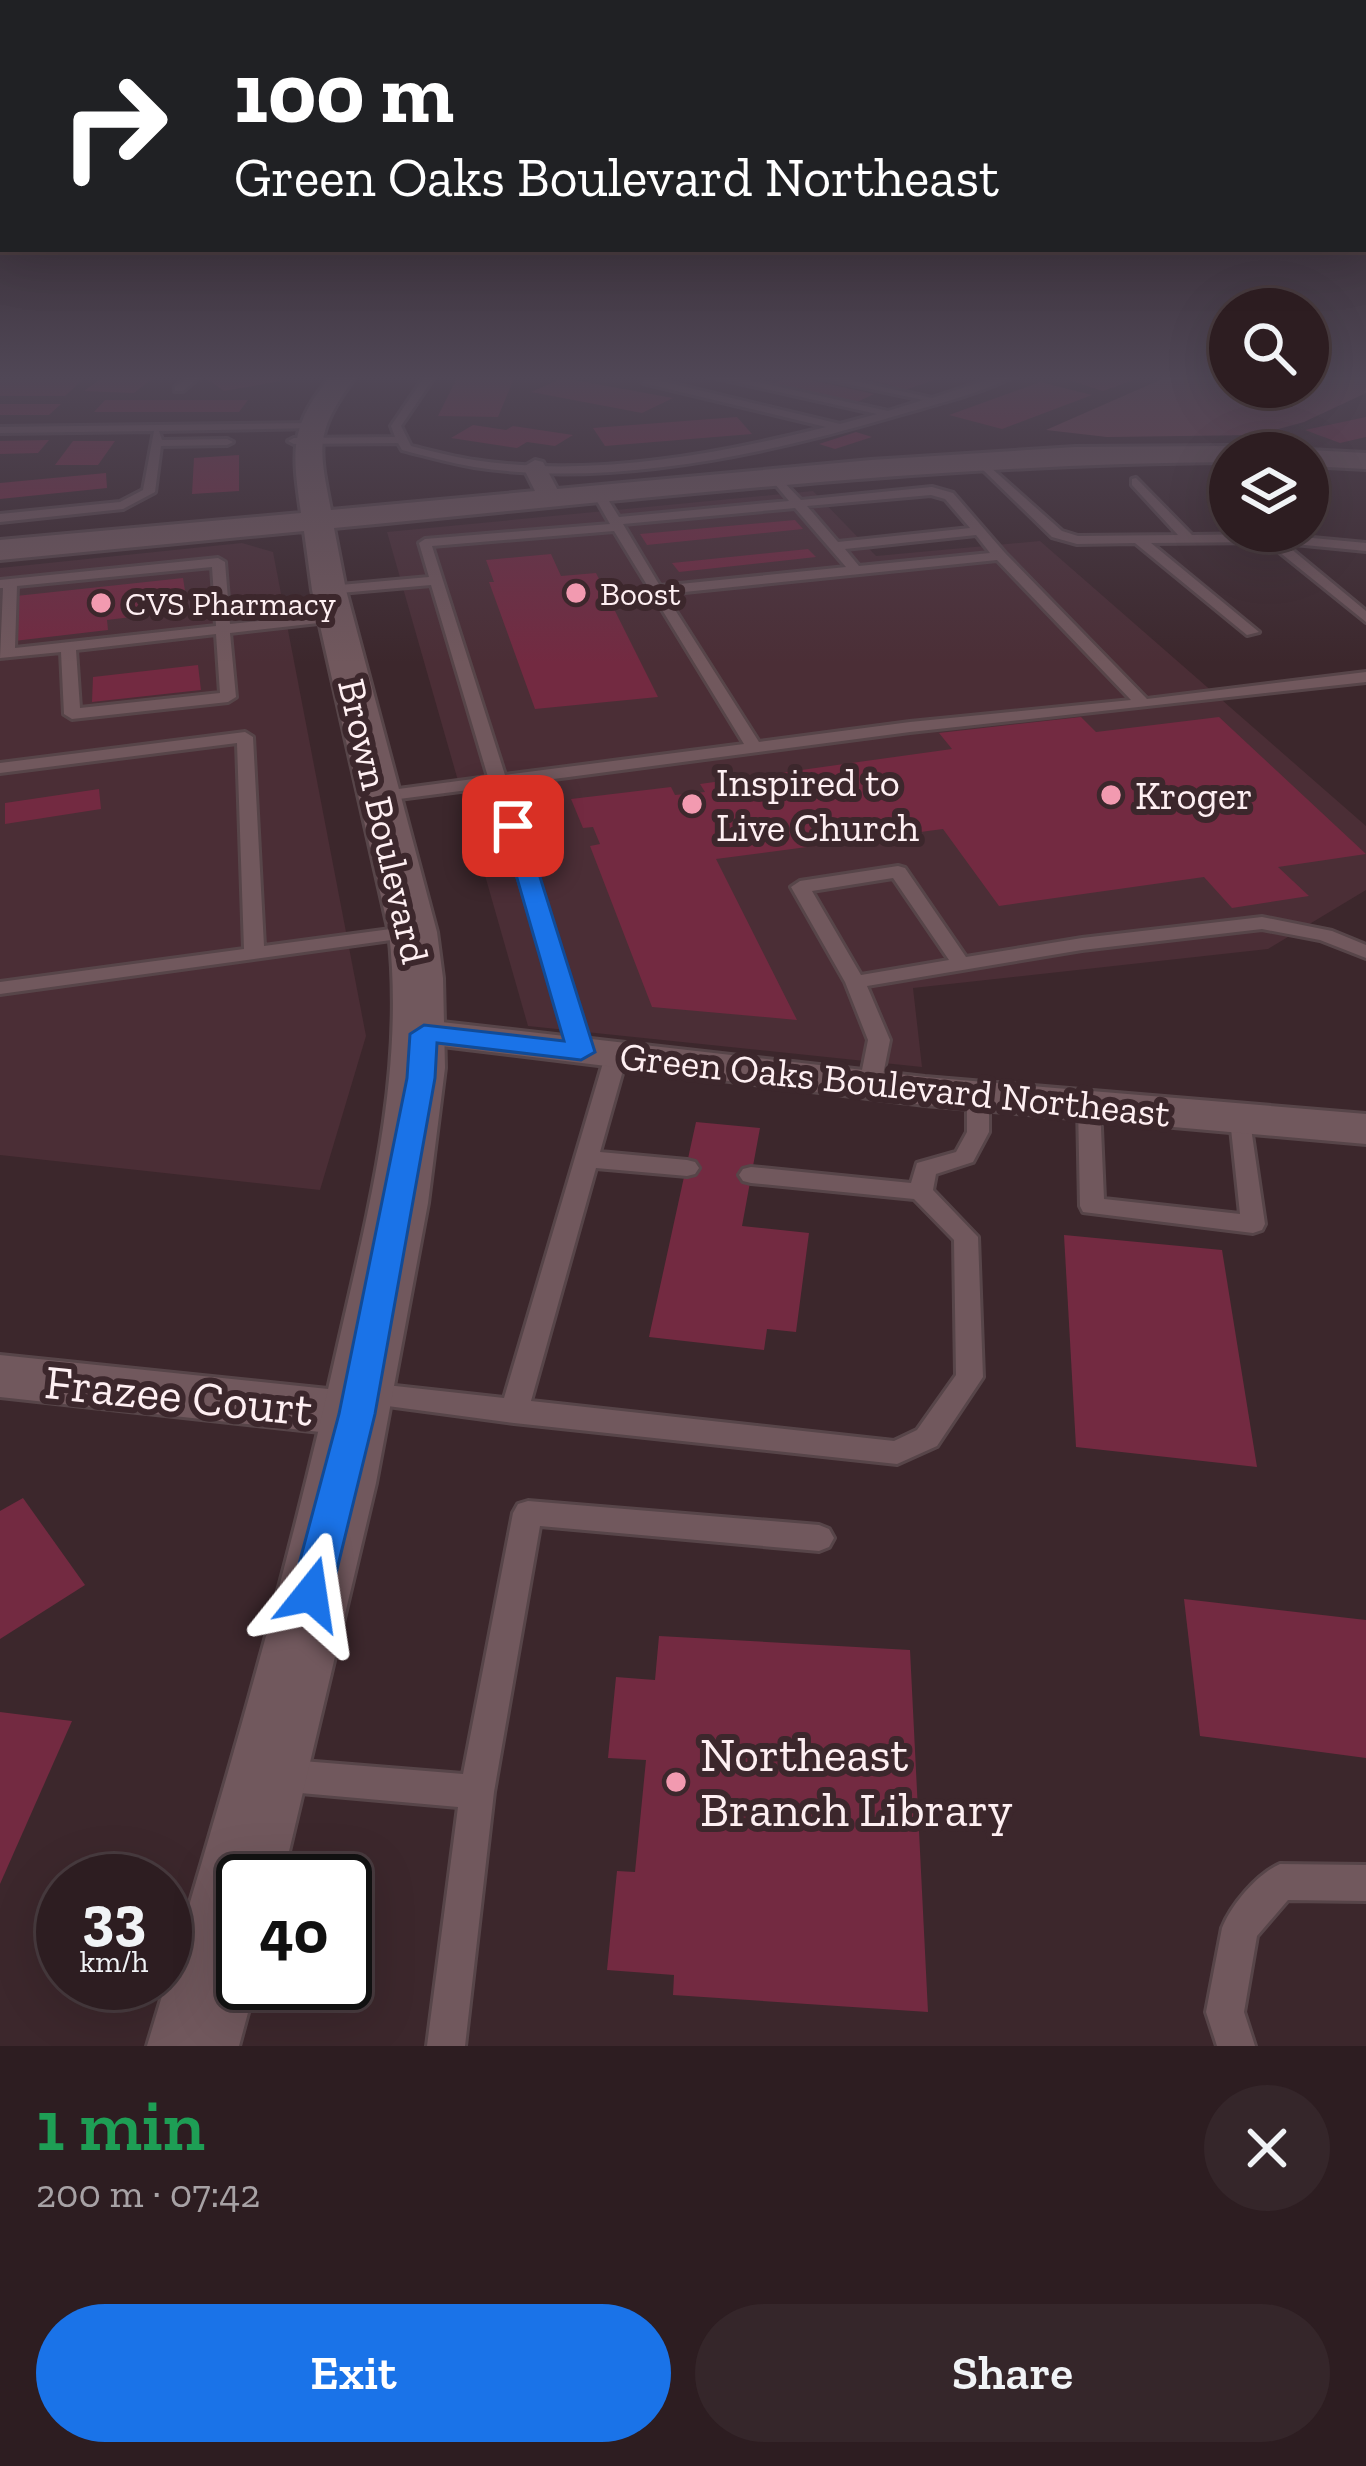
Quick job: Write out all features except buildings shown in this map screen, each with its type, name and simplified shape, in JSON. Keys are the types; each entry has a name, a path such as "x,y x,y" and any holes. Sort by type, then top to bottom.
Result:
{"street":[{"name":"Brown Boulevard","path":"193,2046 359,1404 421,1078 424,1034 413,932 332,604 312,471"},
{"path":"537,471 551,500"},
{"path":"0,550 551,500 611,514 776,478 854,471"},
{"name":"Green Oaks Boulevard Northeast","path":"424,1034 870,1085 1366,1130"},
{"name":"Frazee Court","path":"0,1376 359,1404"}],"lane":[{"path":"0,518 124,506 149,492 152,471"},
{"path":"991,471 1057,534 1101,543 1209,539"},
{"path":"776,478 856,570"},
{"path":"1136,482 1189,539"},
{"path":"514,1412 586,1159 599,1054 499,781 425,543 611,514 870,502 932,491 949,496 1142,704"},
{"path":"611,514 755,748"},
{"path":"930,520 946,534"},
{"path":"889,523 904,538"},
{"path":"835,546 981,531"},
{"path":"1140,542 1252,632"},
{"path":"1329,544 1366,548"},
{"path":"1287,552 1366,618"},
{"path":"656,591 1000,556"},
{"path":"68,646 72,714 228,697 223,628 218,562 5,583 4,653 223,628 437,580"},
{"path":"376,797 1366,677"},
{"path":"0,768 244,737 254,953"},
{"path":"870,1085 879,1040 855,982 800,886 898,872 961,964"},
{"path":"855,982 1082,944 1262,923 1325,935 1366,952"},
{"path":"0,988 413,932"},
{"path":"922,1192 925,1169 965,1156 978,1132 978,1096"},
{"path":"1089,1106 1091,1206 1253,1224 1240,1119"},
{"path":"586,1159 687,1168"},
{"path":"359,1404 514,1412 897,1453 928,1438 970,1377 966,1237 922,1192 751,1175"},
{"path":"446,2046 477,1792 528,1513 819,1538"},
{"path":"265,1774 477,1792"},
{"path":"1236,2046 1225,2012 1240,1928 1280,1882 1366,1883"}],"shaded area":[{"path":"813,491 876,556 1040,541 1366,826 1366,890 1268,949 913,988 922,1067 528,1026 387,532"},
{"path":"242,543 273,552 366,1036 320,1190 0,1155 0,568"}],"place":[{"name":"Boost","path":"576,593"},
{"name":"CVS Pharmacy","path":"101,603"},
{"name":"Kroger","path":"1111,795"},
{"name":"Inspired to Live Church","path":"692,804"},
{"name":"Northeast Branch Library","path":"676,1782"}],"route":[{"path":"311,1594 357,1414 421,1078 424,1034 581,1052 513,826"}]}
